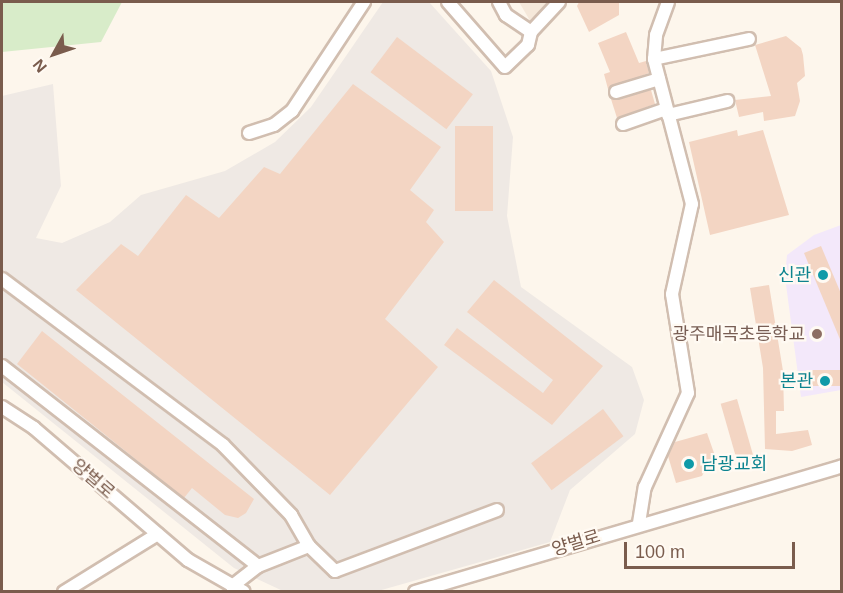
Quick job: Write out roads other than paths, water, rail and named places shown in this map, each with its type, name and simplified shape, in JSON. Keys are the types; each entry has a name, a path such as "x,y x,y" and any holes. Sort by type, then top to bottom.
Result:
{"street":[{"path":"249,133 274,125 292,111 364,2"},
{"path":"448,2 505,67 528,45 531,32 559,2"},
{"path":"499,2 506,15 531,32"},
{"path":"639,523 645,487 688,393 672,294 692,204 654,59 656,35 668,2"},
{"path":"654,59 749,39"},
{"path":"616,92 659,79"},
{"path":"623,124 667,112 727,101"},
{"path":"2,279 223,445 291,515 309,546 335,571 497,510"},
{"path":"2,366 258,566"},
{"name":"양벌로","path":"2,407 34,428 188,560 238,589"},
{"name":"양벌로","path":"415,591 639,523 842,466"},
{"path":"64,591 158,534"},
{"path":"238,589 258,566 309,546"}],"place":[{"name":"신관","path":"823,275"},
{"name":"광주매곡초등학교","path":"817,334"},
{"name":"본관","path":"825,381"},
{"name":"남광교회","path":"689,464"}]}
